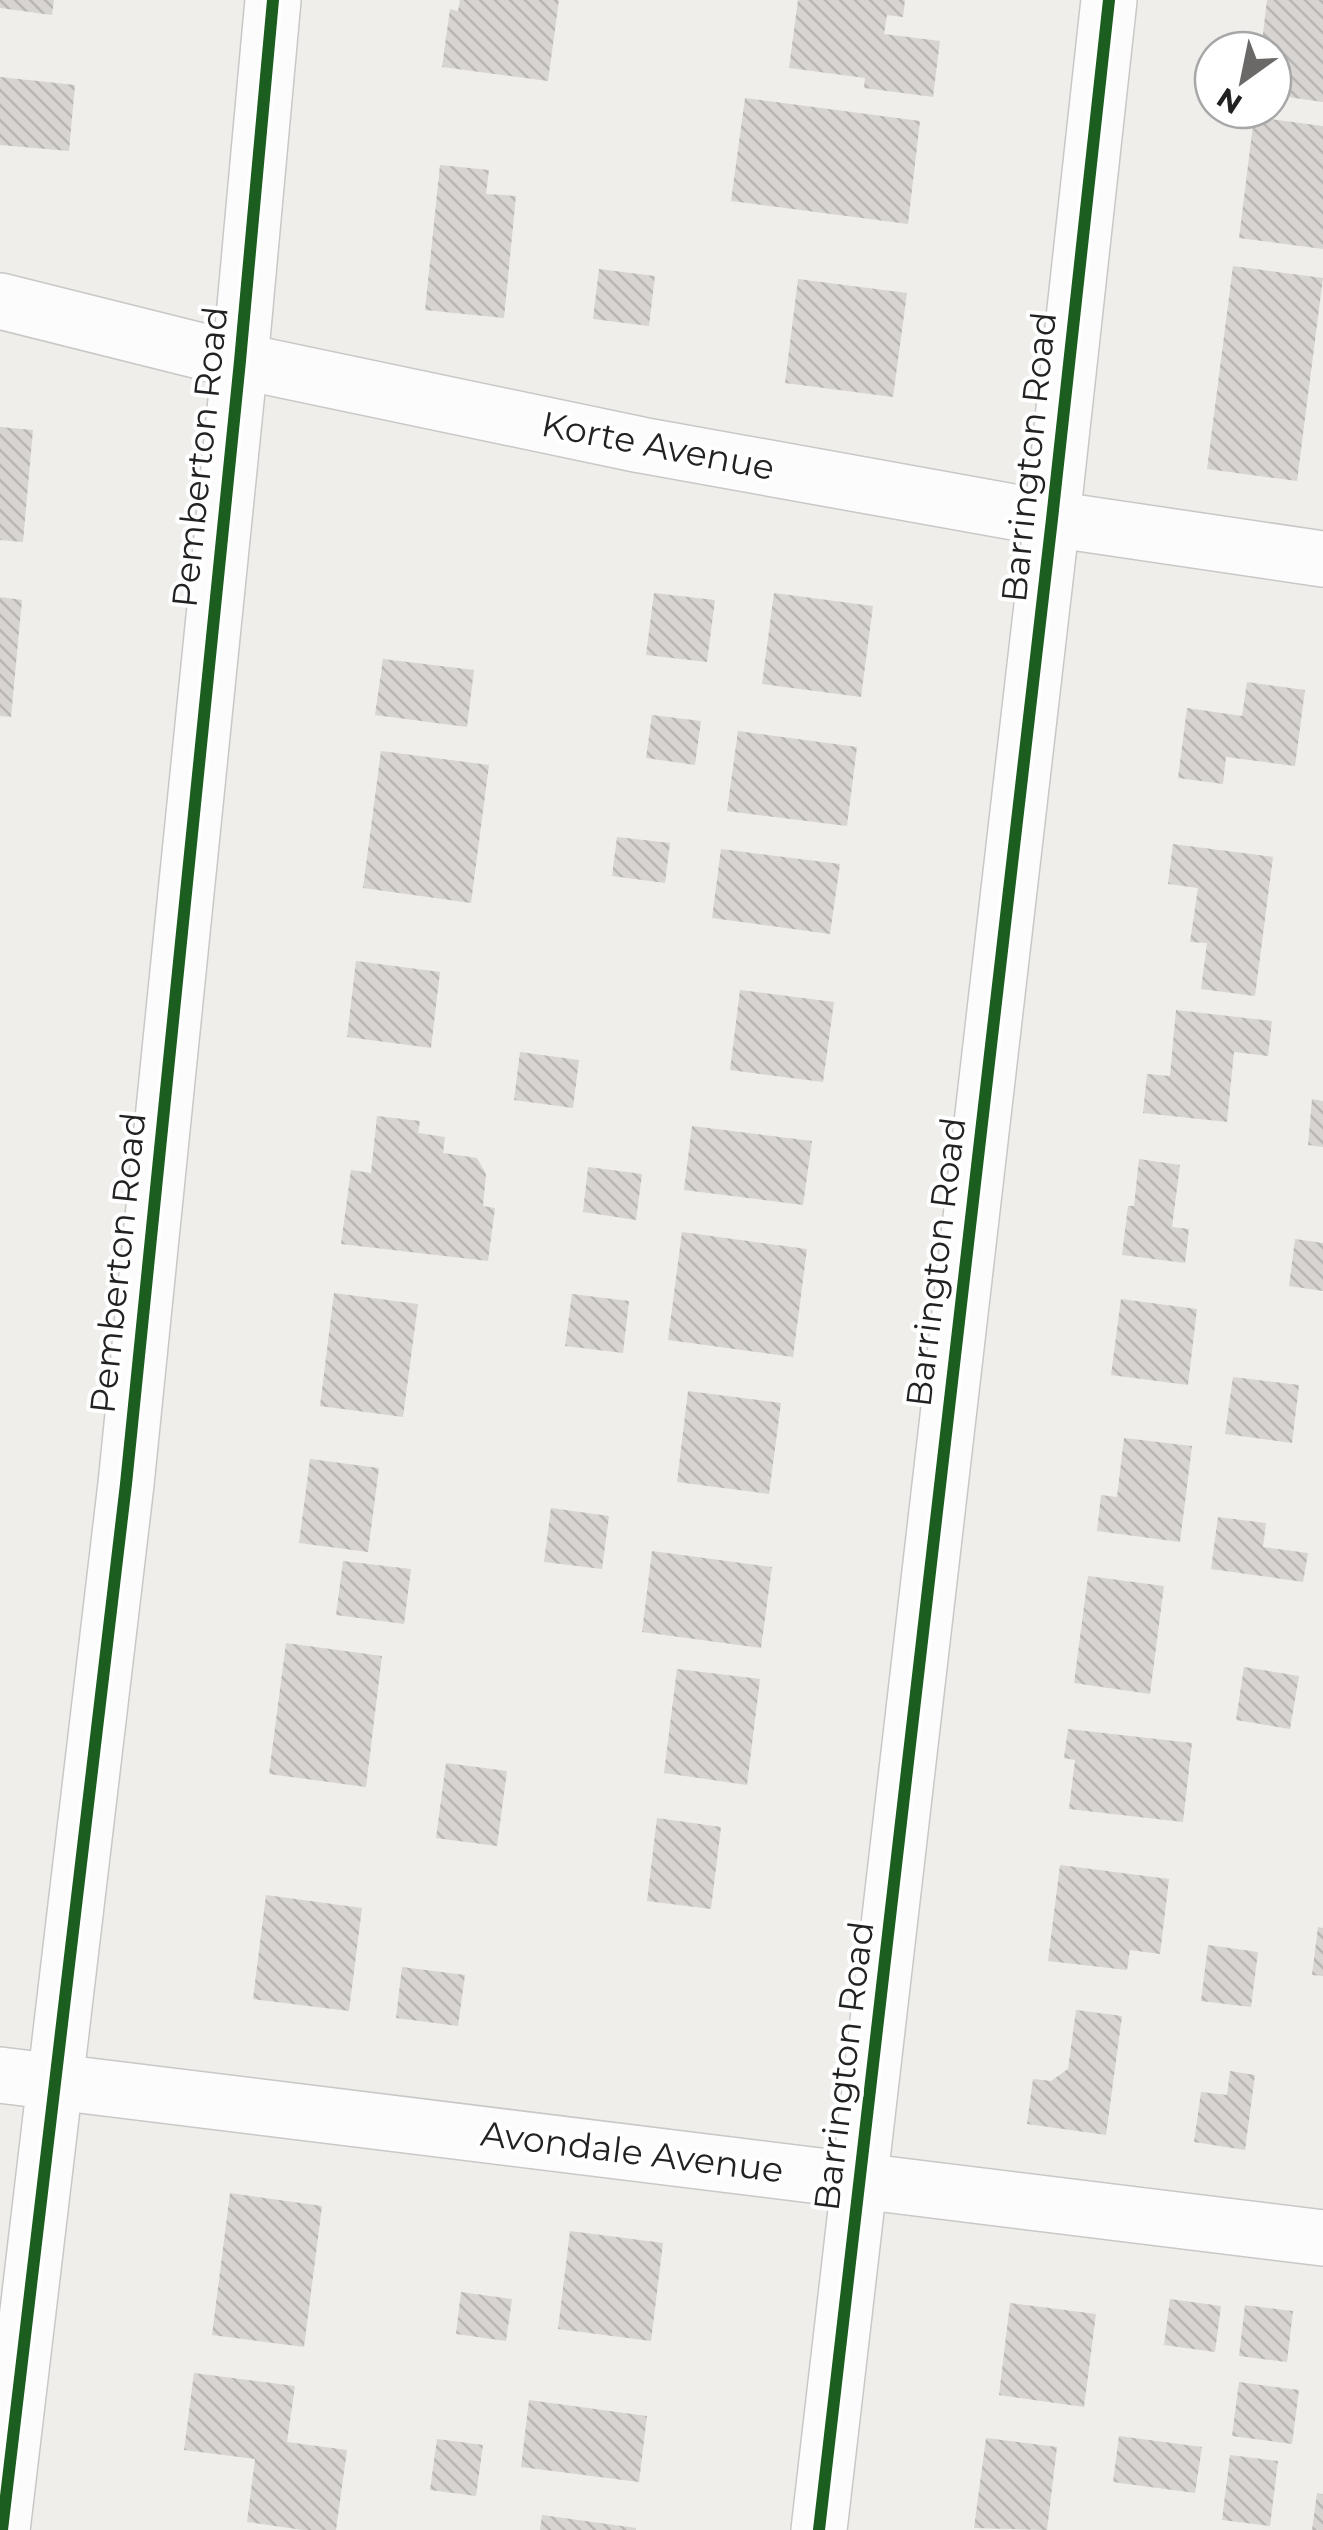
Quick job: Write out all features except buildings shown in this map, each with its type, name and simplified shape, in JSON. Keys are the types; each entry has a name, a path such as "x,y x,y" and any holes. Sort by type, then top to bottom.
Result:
{"street":[{"name":"Pemberton Road","path":"2,2530 126,1484 273,0"},
{"name":"Barrington Road","path":"819,2530 1109,0"},
{"name":"Korte Avenue","path":"0,301 240,361 641,445 1052,519 1323,559"},
{"name":"Avondale Avenue","path":"0,2076 1323,2238"}],"cycle path":[{"path":"2,2530 126,1484 273,0"},
{"path":"819,2530 1109,0"}]}
